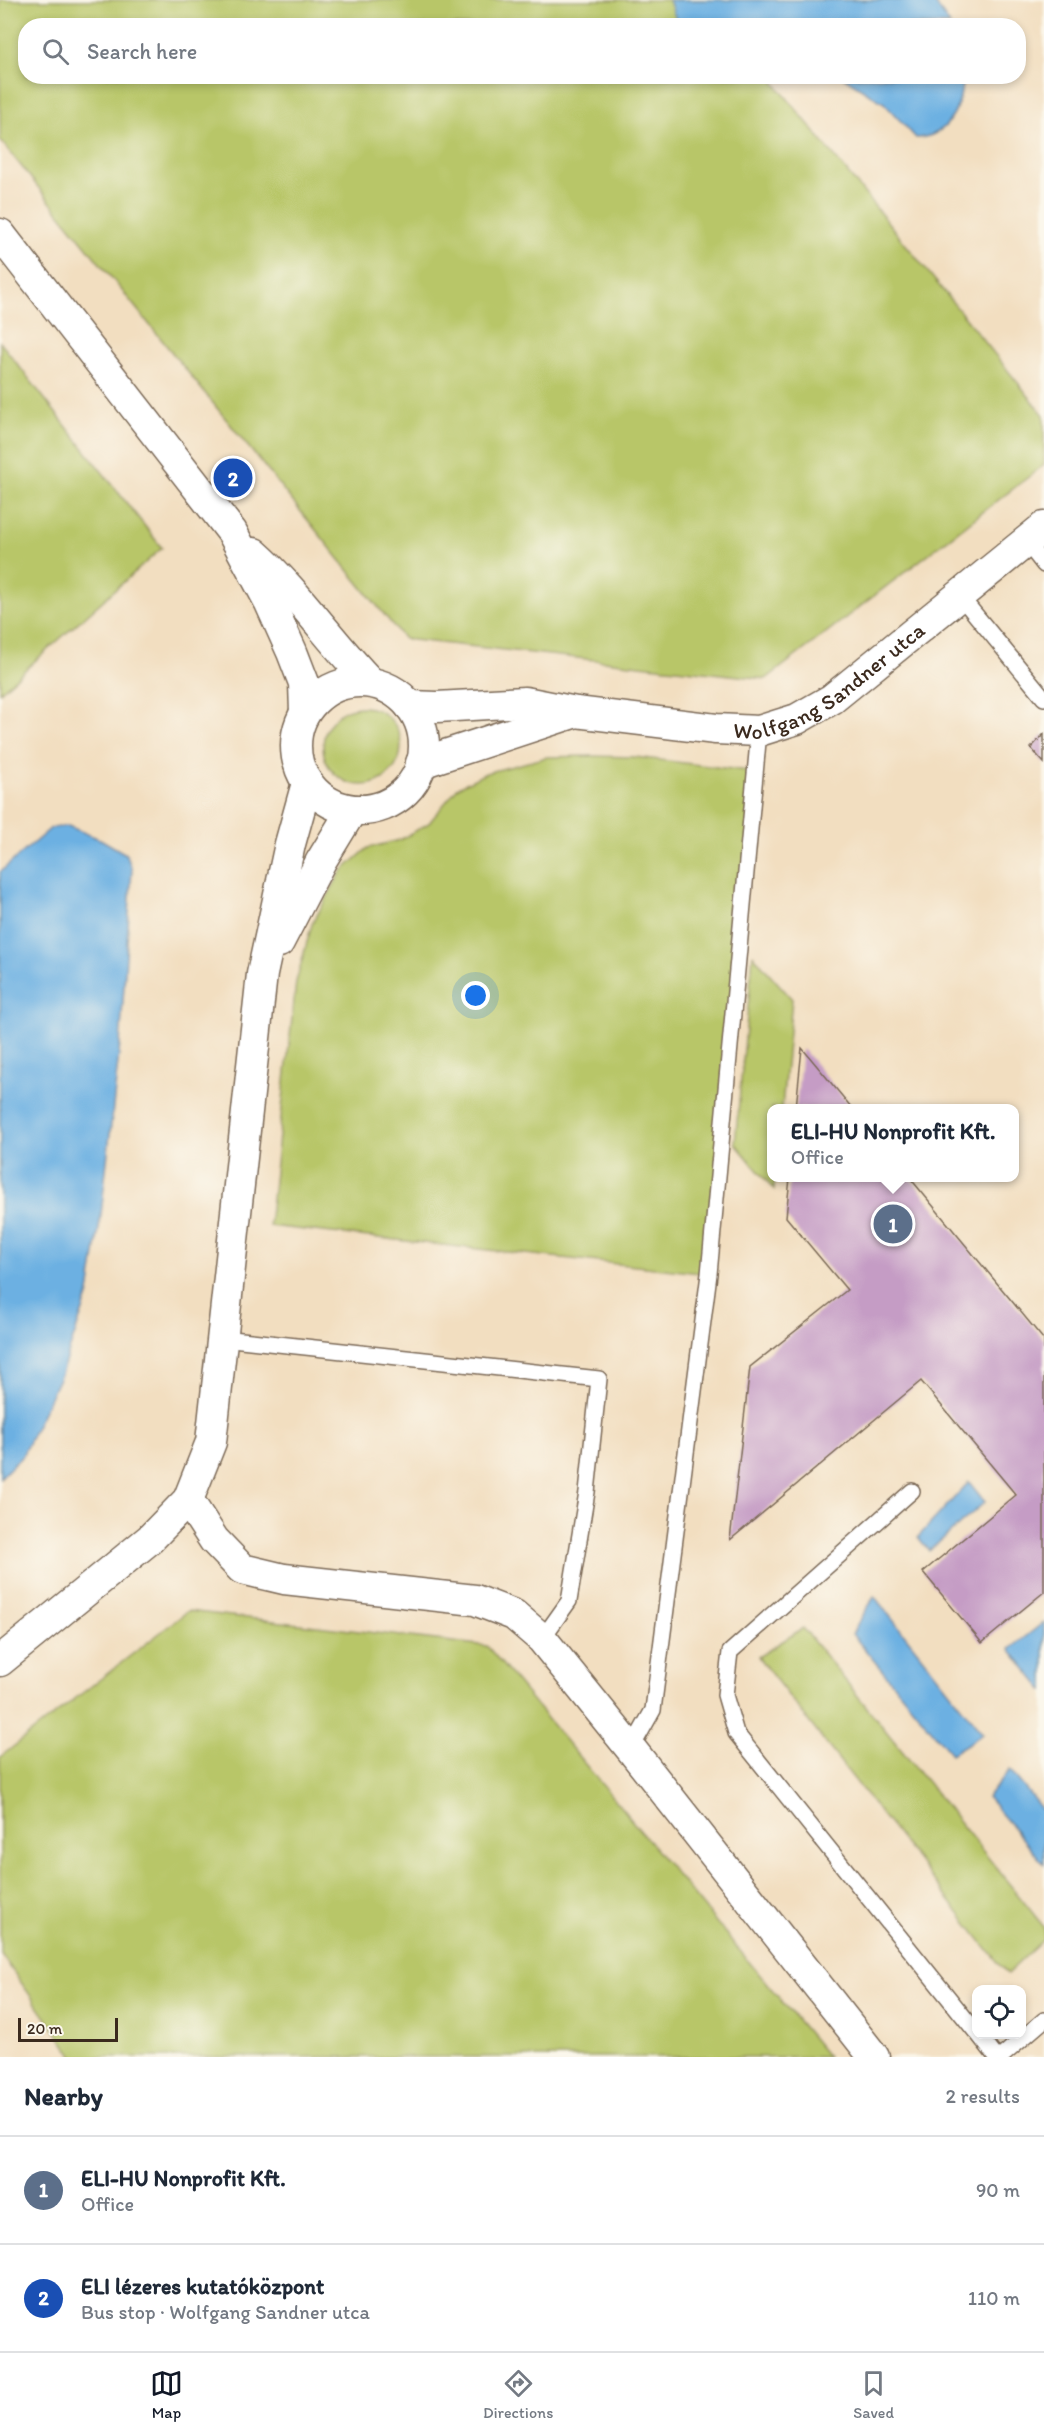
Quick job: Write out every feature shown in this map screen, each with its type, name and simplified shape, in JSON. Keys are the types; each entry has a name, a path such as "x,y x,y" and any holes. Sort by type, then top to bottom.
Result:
{"street":[{"path":"0,234 172,452 232,532 270,603 292,652 304,683 305,712"},
{"path":"232,532 270,567 325,634 370,682"},
{"name":"Wolfgang Sandner utca","path":"410,706 437,707 525,702 576,712 716,729 759,731 797,719 832,699 960,596 1038,545"},
{"path":"351,682 370,682 392,691 410,706 420,723 424,744 421,764 412,784 396,799 375,808 352,810 327,801 307,783 299,766 296,747 298,729 305,712 318,697 333,687 351,682"},
{"name":"Wolfgang Sandner utca","path":"421,764 576,712"},
{"path":"0,1660 150,1539 188,1500 211,1442 262,974 290,844 307,783"},
{"path":"262,974 321,861 352,810"},
{"path":"188,1500 214,1540 242,1569 284,1579 475,1600 514,1615 542,1639 874,2057"}],"lane":[{"path":"960,596 1044,698"},
{"path":"631,1749 653,1710 709,1274 759,731"},
{"path":"223,1338 599,1379 587,1492 569,1601 542,1639"},
{"path":"912,1491 730,1652 725,1695 736,1733 972,2027"},
{"path":"1001,2057 1044,2020"},
{"path":"982,2039 996,2057"}],"green space":[{"path":"0,0 708,0 722,18 18,18 18,84 776,84 1044,415 1044,465 766,679 404,639 0,140"},
{"path":"0,342 162,548 0,692"},
{"path":"362,707 377,710 389,719 398,731 401,746 398,761 389,773 377,782 362,785 347,782 335,773 326,761 323,746 326,731 335,719 347,710"},
{"path":"547,757 635,757 756,772 709,1274 269,1226 296,982 312,924 341,872 368,848 400,840 429,823 458,787 486,773"},
{"path":"753,955 792,999 782,1104 767,1104 767,1182 735,1143"},
{"path":"767,1182 775,1182 774,1190"},
{"path":"188,1611 487,1646 828,2057 74,2057 0,1953 0,1757"},
{"path":"803,1628 1044,1927 1044,1939 1007,1974 758,1657"}],"water":[{"path":"669,0 933,0 945,18 675,18"},
{"path":"854,84 962,84 960,99 952,118 937,132 928,136 916,138 884,103"},
{"path":"68,826 102,840 126,854 132,869 120,1044 101,1215 89,1293 61,1374 22,1456 0,1478 0,872 51,828"},
{"path":"969,1482 985,1502 929,1551 918,1537"},
{"path":"874,1596 983,1734 951,1754 852,1634"},
{"path":"1044,1622 1044,1691 1010,1649"},
{"path":"1010,1770 1044,1812 1044,1864 987,1797"}],"building":[{"path":"1044,734 1044,763 1031,748"},
{"path":"802,1048 849,1104 796,1104"},
{"path":"790,1182 913,1182 1044,1340 1044,1592 982,1643 923,1572 1016,1495 921,1381 730,1540 750,1367 847,1290 786,1217"}],"place":[{"name":"ELI lézeres kutatóközpont","path":"233,478"},
{"name":"ELI-HU Nonprofit Kft.","path":"893,1224"}]}
